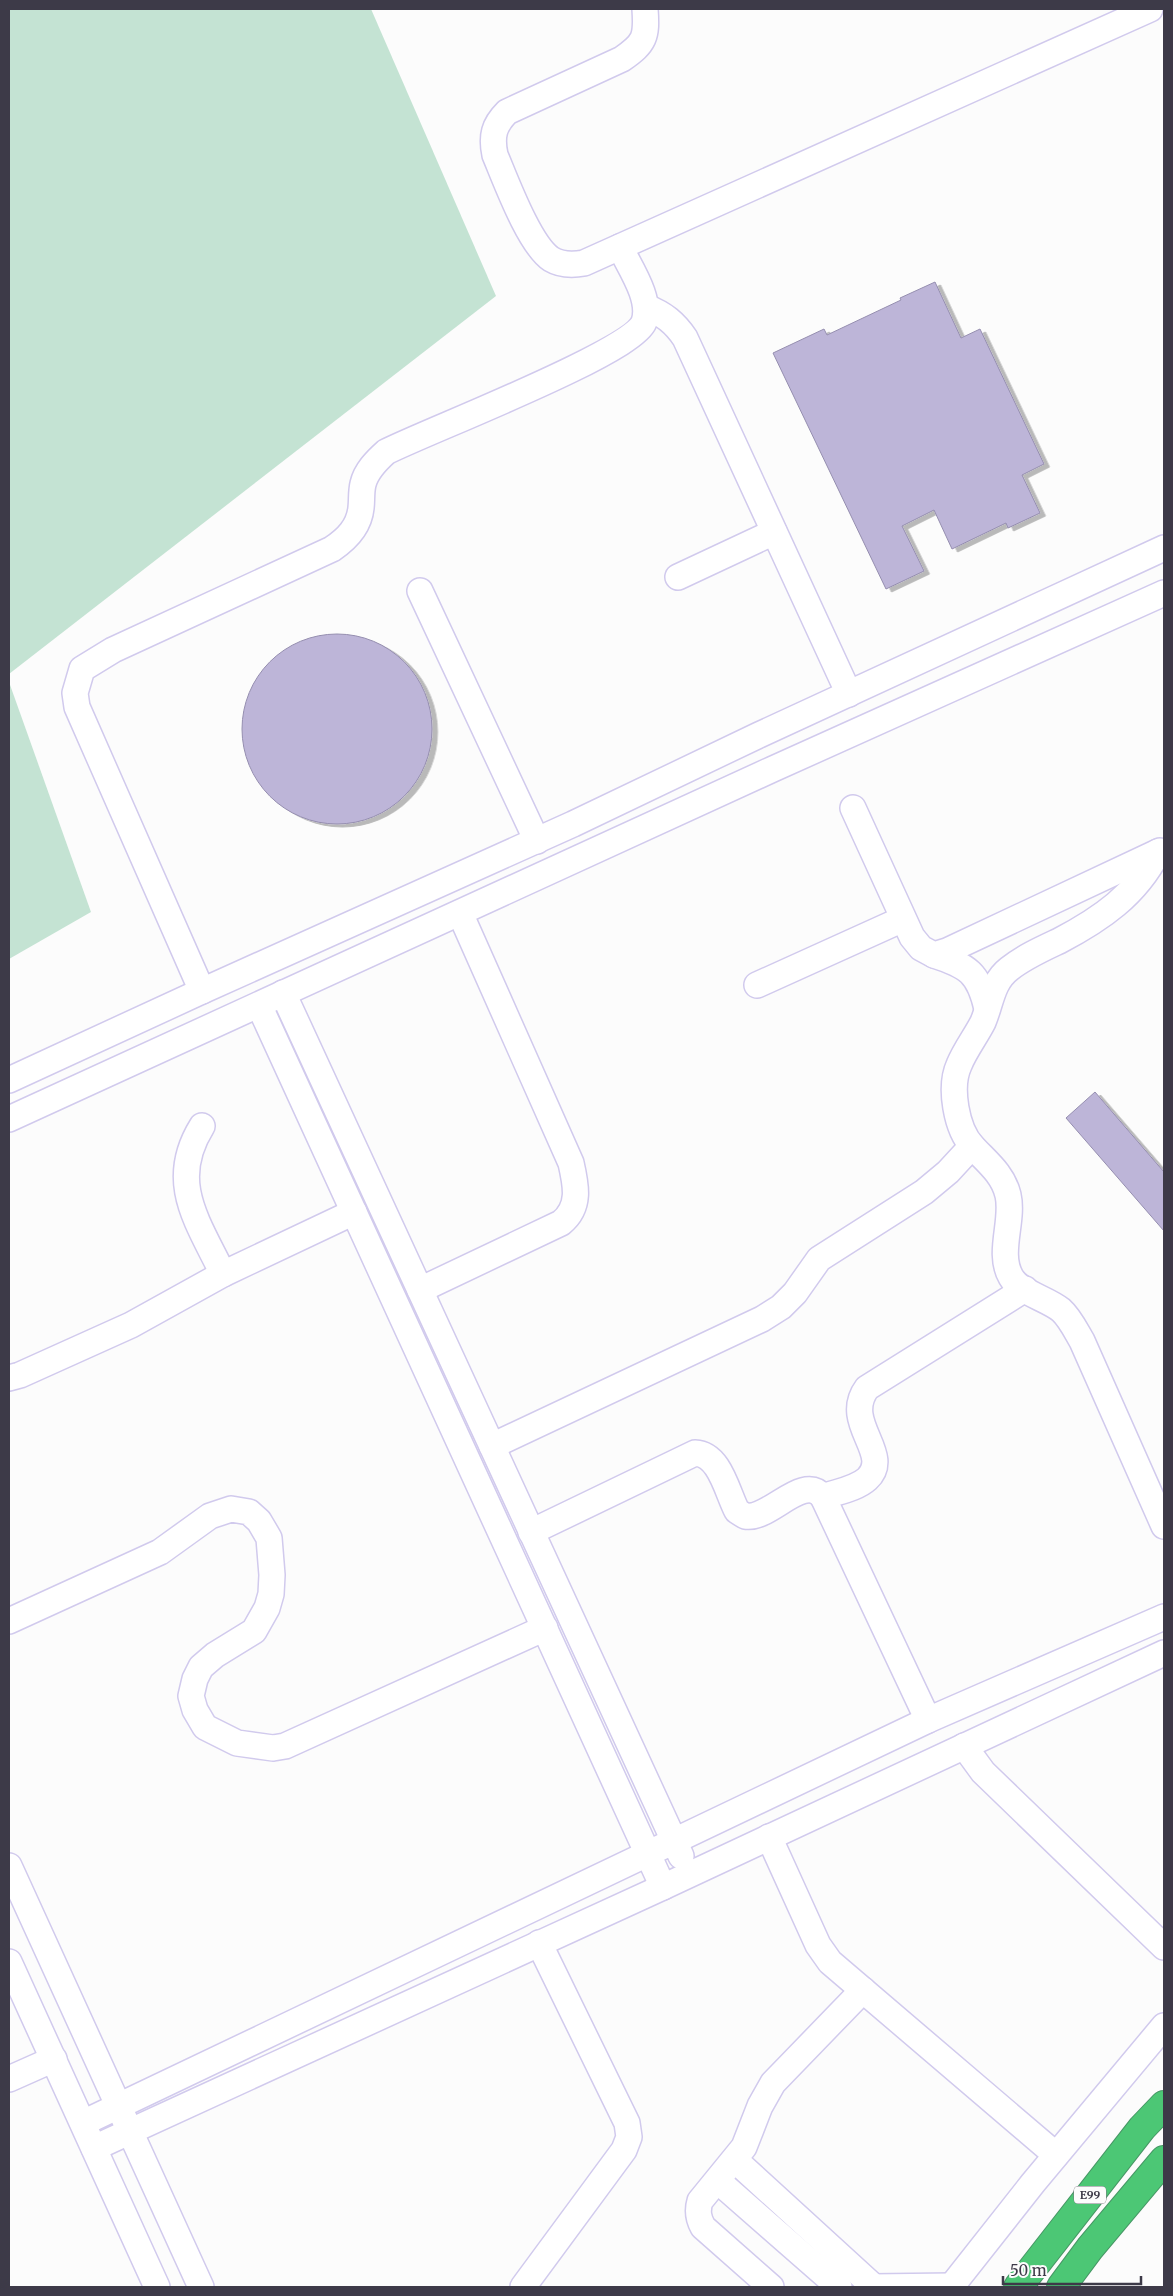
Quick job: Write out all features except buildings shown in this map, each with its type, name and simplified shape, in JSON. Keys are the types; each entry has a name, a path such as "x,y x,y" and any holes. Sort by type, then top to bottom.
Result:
{"highway":[{"name":"E99","path":"1018,2287 1142,2128 1164,2105"},
{"name":"E99","path":"1061,2287 1090,2248 1164,2160"}],"street":[{"path":"645,9 646,29 644,40 638,48 622,59 507,112 495,128 492,141 495,155 531,234 547,255 562,264 574,265 584,263 1150,9"},
{"path":"1161,9 1164,15"},
{"path":"202,991 83,722 75,693 82,669 113,650 332,549 351,533 357,522 366,478 376,461 386,452 576,367 617,346 637,332 644,322 646,307 620,247"},
{"path":"646,307 673,322 685,338 849,694"},
{"path":"678,577 774,532"},
{"path":"9,1080 537,840 1164,548"},
{"path":"420,591 537,840"},
{"path":"9,1118 827,744 1164,593"},
{"path":"1007,664 1002,642 1008,621"},
{"path":"820,708 827,715 831,725 831,735 827,744"},
{"path":"853,808 912,937 921,948 952,961 967,970 980,983 987,1009"},
{"path":"934,955 947,951 1161,851"},
{"path":"1161,851 1151,867 1126,898 1076,932 1009,969 994,988 987,1009 958,1066 955,1097 958,1117 963,1132 972,1146 996,1171 1005,1184 1011,1207 1005,1256 1008,1270 1012,1278 1025,1289 1061,1310 1072,1324 1082,1341 1164,1526"},
{"path":"420,1290 561,1222 569,1216 576,1196 572,1163 460,913"},
{"path":"757,985 903,919"},
{"path":"284,993 689,1874"},
{"path":"259,1005 663,1887"},
{"path":"314,1123 326,1115 340,1117"},
{"path":"202,1126 189,1151 185,1179 190,1206 223,1274"},
{"path":"492,1446 762,1319 782,1307 795,1293 819,1259 924,1192 948,1172 972,1146"},
{"path":"9,1378 20,1375 139,1321 223,1274 354,1212"},
{"path":"823,1497 860,1484 872,1473 875,1457 859,1415 861,1396 867,1388 1025,1289"},
{"path":"531,1532 695,1453 702,1453 712,1460 737,1511 745,1516 758,1515 806,1489 817,1491 823,1497 928,1720"},
{"path":"9,1621 160,1552 210,1516 231,1509 249,1512 259,1521 269,1538 272,1575 271,1594 267,1608 254,1631 215,1655 201,1667 195,1679 191,1696 195,1710 204,1727 237,1743 273,1748 285,1746 545,1628"},
{"path":"83,2123 674,1843 928,1720 1164,1617"},
{"path":"94,2148 663,1887 1164,1652"},
{"path":"572,1687 584,1692 590,1692 601,1684"},
{"path":"964,1746 983,1772 1164,1947"},
{"path":"769,1837 818,1946 830,1962 1056,2155"},
{"path":"9,1866 202,2287"},
{"path":"524,2287 624,2150 629,2137 627,2123 540,1944"},
{"path":"9,1962 157,2287"},
{"path":"771,2287 703,2227 700,2222 698,2208 700,2200 735,2160 751,2134 760,2106 774,2083 863,1990"},
{"path":"735,2160 873,2287 951,2287 1056,2155 1164,2026"},
{"path":"9,2079 54,2059"},
{"path":"718,2181 839,2287"}],"green space":[{"path":"9,9 371,9 496,296 9,674"},
{"path":"9,682 91,912 9,959"}]}
